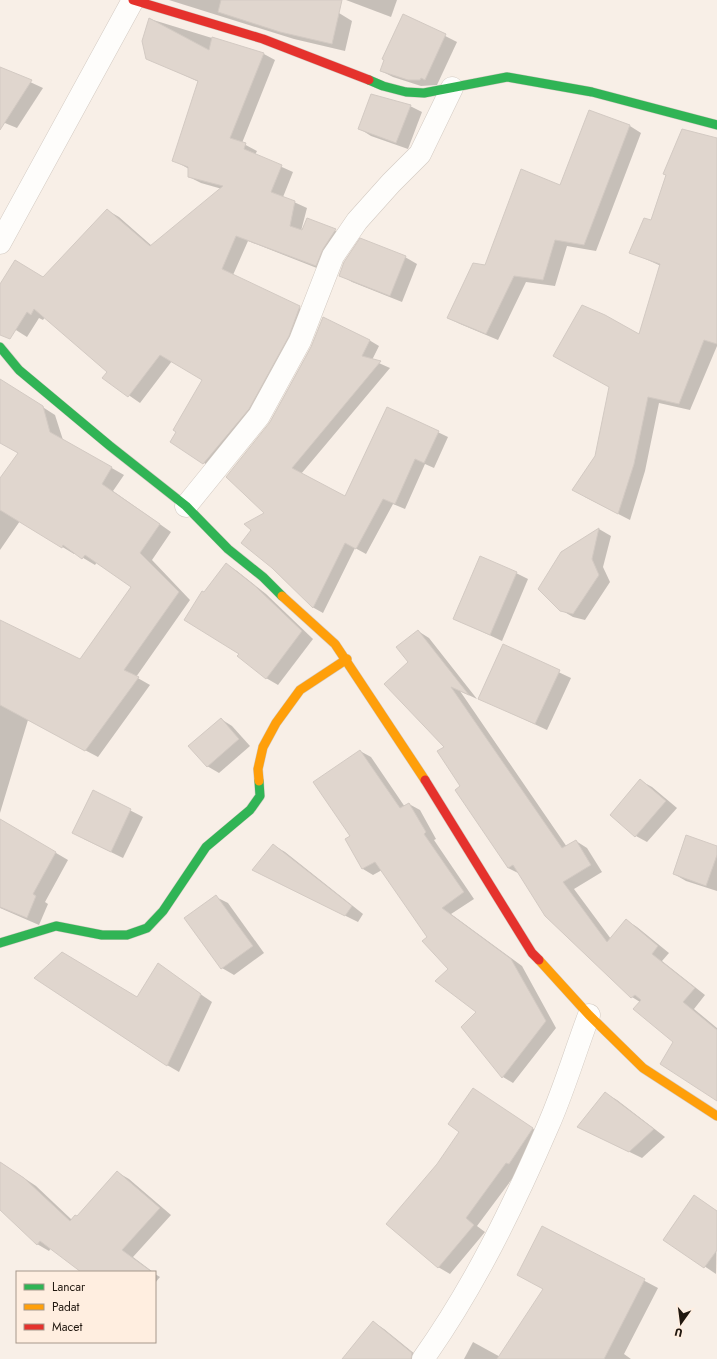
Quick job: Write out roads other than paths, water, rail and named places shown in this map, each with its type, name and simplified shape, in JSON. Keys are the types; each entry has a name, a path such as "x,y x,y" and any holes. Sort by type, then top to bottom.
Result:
{"street":[{"path":"0,243 133,0 263,39 354,73 383,86 424,93 507,77 592,92 717,125"},
{"path":"186,506 259,416 300,341 333,256 357,221 391,183 420,154 452,88"},
{"path":"0,347 19,370 110,446 186,506 228,549 263,577 297,611 335,644 417,768 532,953 589,1014 644,1068 717,1116"},
{"path":"0,943 56,926 102,935 127,935 147,928 163,911 206,847 250,810 260,796 258,769 263,746 276,723 300,690 346,659"},
{"path":"423,1359 474,1279 500,1230 548,1125 589,1014"}]}
